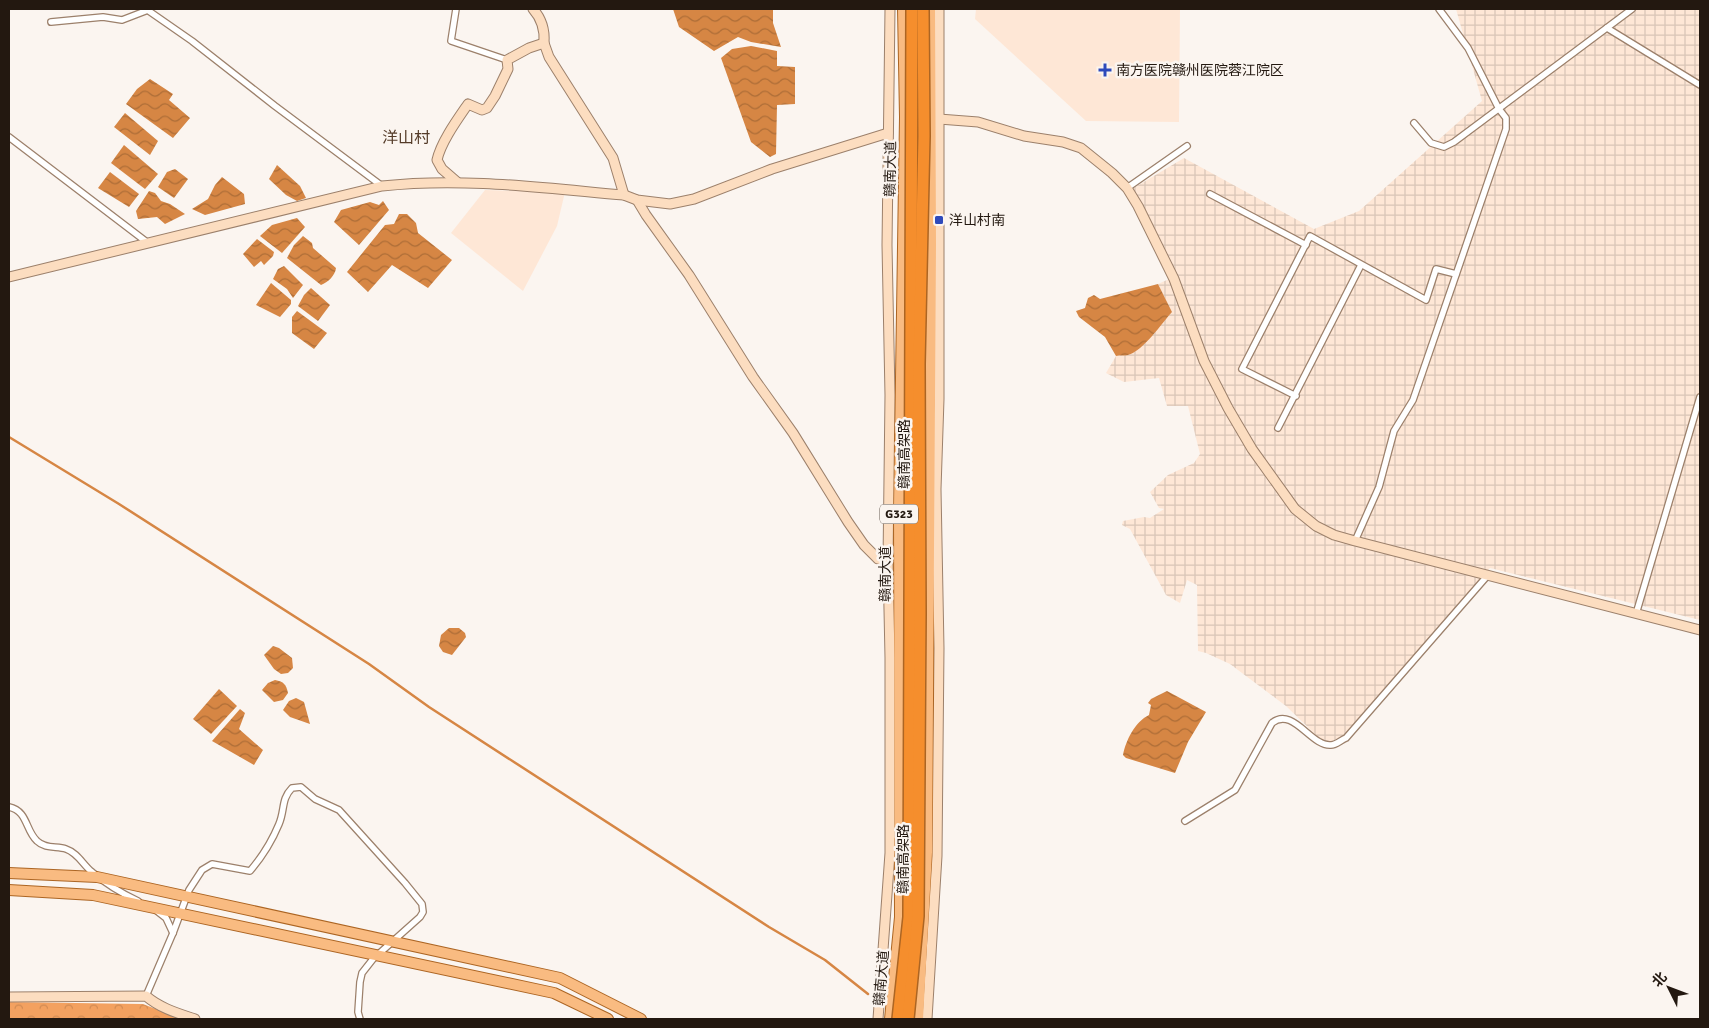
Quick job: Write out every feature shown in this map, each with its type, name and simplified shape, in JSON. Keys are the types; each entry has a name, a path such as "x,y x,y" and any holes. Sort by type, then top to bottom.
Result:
{"highway":[{"name":"赣南高架路","path":"898,1019 908,917 912,9"},
{"name":"赣南高架路","path":"908,1019 918,916 919,364 924,136 922,9"}],"main road":[{"name":"赣南大道","path":"890,1019 900,917 899,508 905,117 902,9"},
{"name":"G323","path":"918,1019 927,852 929,425 934,118 929,43 930,9"},
{"path":"902,43 929,43"},
{"path":"905,117 934,118"},
{"path":"901,426 929,425"},
{"path":"899,508 929,506"},
{"path":"9,873 100,878 560,978 641,1019"},
{"path":"9,890 93,895 554,992 608,1019"}],"street":[{"path":"51,22 103,17 122,20 147,9 192,40 275,106 382,186"},
{"path":"456,9 451,41 507,60 529,48 544,43"},
{"path":"533,9 539,16 545,32 544,43 549,57 613,158 624,195"},
{"path":"878,1019 890,853 888,562 890,395 887,245 890,9"},
{"path":"927,1019 938,856 939,648 936,489 939,399 934,118 938,9"},
{"path":"1355,541 1379,487 1394,431 1413,400 1506,129 1506,118 1499,109 1468,48 1439,9"},
{"path":"1414,123 1431,143 1444,148 1632,9"},
{"path":"1607,28 1700,85"},
{"path":"457,182 438,165 438,153 457,119 468,104 482,110 487,108 495,96 508,68 507,60"},
{"path":"934,118 978,122 1024,136 1064,142 1081,148 1112,173 1126,188 1138,206 1174,279 1204,361 1228,408 1252,449 1295,508 1316,526 1334,535 1355,541 1700,630"},
{"path":"9,277 382,186 410,183 457,182 624,195 637,200 670,204 694,199 772,169 888,133"},
{"path":"9,137 148,243"},
{"path":"1126,188 1187,146"},
{"path":"1210,194 1306,245"},
{"path":"637,200 688,275 753,377 793,433 848,522 864,545 878,559 888,562"},
{"path":"1296,396 1242,369 1310,236 1426,300 1436,269 1456,274"},
{"path":"1278,428 1296,396 1361,265"},
{"path":"1636,614 1700,397"},
{"path":"1185,821 1235,790 1272,723 1277,720 1284,719 1296,724 1323,744 1333,745 1346,738 1488,575"},
{"path":"146,996 187,897 202,870 212,864 250,871 270,845 280,822 285,794 292,788 301,787 315,798 339,810 422,904 423,912 420,917 377,955 362,973 358,1012 360,1019"},
{"path":"9,808 16,809 21,813 35,840 42,845 67,849 80,858 90,871 116,890 157,911 166,918 173,933"},
{"path":"9,997 146,996 170,1011 195,1019"}],"shaded area":[{"name":"南方医院赣州医院蓉江院区","path":"976,9 1180,9 1179,122 1086,121 975,19"},
{"path":"1456,9 1700,9 1700,620 1490,568 1343,736 1328,743 1317,736 1286,706 1230,664 1198,651 1197,585 1187,580 1180,603 1166,595 1130,529 1122,525 1123,521 1144,517 1150,518 1164,509 1159,508 1150,492 1168,475 1194,463 1200,454 1188,406 1167,406 1159,378 1124,382 1106,373 1116,356 1128,355 1136,351 1172,312 1158,284 1169,279 1127,192 1184,158 1314,229 1359,211 1482,101"},
{"path":"485,190 565,192 557,226 523,291 451,233"}],"green space":[{"path":"9,1002 143,1004 181,1019 9,1019"}],"water":[{"path":"673,9 773,9 773,23 781,47 751,42 738,37 714,51 679,27"},
{"path":"751,46 777,51 777,66 795,67 795,104 777,105 776,154 770,157 751,142 721,58 732,49"},
{"path":"150,79 173,94 169,100 190,118 173,138 126,104 137,89"},
{"path":"125,113 158,141 150,155 114,127"},
{"path":"124,145 158,174 145,189 111,163"},
{"path":"277,165 300,186 306,198 297,201 286,195 269,179"},
{"path":"175,169 188,179 174,198 158,187 167,172"},
{"path":"110,172 139,194 129,207 98,188"},
{"path":"222,177 244,194 245,204 205,215 192,209 208,199 215,185"},
{"path":"149,191 155,193 161,201 170,204 185,214 165,224 157,217 138,219 136,211"},
{"path":"383,201 389,210 359,245 334,222 341,210 370,202 379,205"},
{"path":"399,214 407,214 416,223 418,233 452,260 428,288 392,265 368,292 347,272 385,225 394,224"},
{"path":"297,218 305,227 282,253 260,236 272,225"},
{"path":"303,236 312,243 313,248 336,268 331,278 321,285 287,258 294,245"},
{"path":"257,239 274,252 273,256 264,265 261,261 254,267 243,254"},
{"path":"284,266 303,285 293,298 287,289 273,279 278,269"},
{"path":"271,283 291,300 291,304 280,317 256,305"},
{"path":"1158,284 1172,312 1146,343 1128,355 1116,356 1105,337 1079,317 1076,311 1085,308 1088,298 1094,295 1100,299"},
{"path":"311,288 330,305 318,321 298,306 304,295"},
{"path":"297,311 327,333 314,349 292,333 292,317"},
{"path":"449,628 459,628 465,633 466,637 452,655 443,652 439,646 441,635"},
{"path":"273,646 279,648 292,658 293,668 288,673 281,674 274,669 264,655"},
{"path":"275,680 284,684 288,693 283,700 274,702 262,690 268,683"},
{"path":"219,689 237,706 211,734 193,719"},
{"path":"1167,691 1206,712 1188,742 1175,773 1126,758 1123,755 1126,743 1132,732 1139,722 1149,715 1151,705 1148,703 1151,699"},
{"path":"296,698 304,702 310,724 290,717 283,710 289,701"},
{"path":"240,709 245,713 239,729 263,750 254,765 212,741"}],"waterway":[{"path":"9,437 119,504 369,664 429,707 769,927 825,960 868,994"}],"place":[{"name":"南方医院赣州医院蓉江院区","path":"1105,70"},
{"name":"洋山村南","path":"939,220"}],"district":[{"name":"洋山村","path":"406,137"}]}
